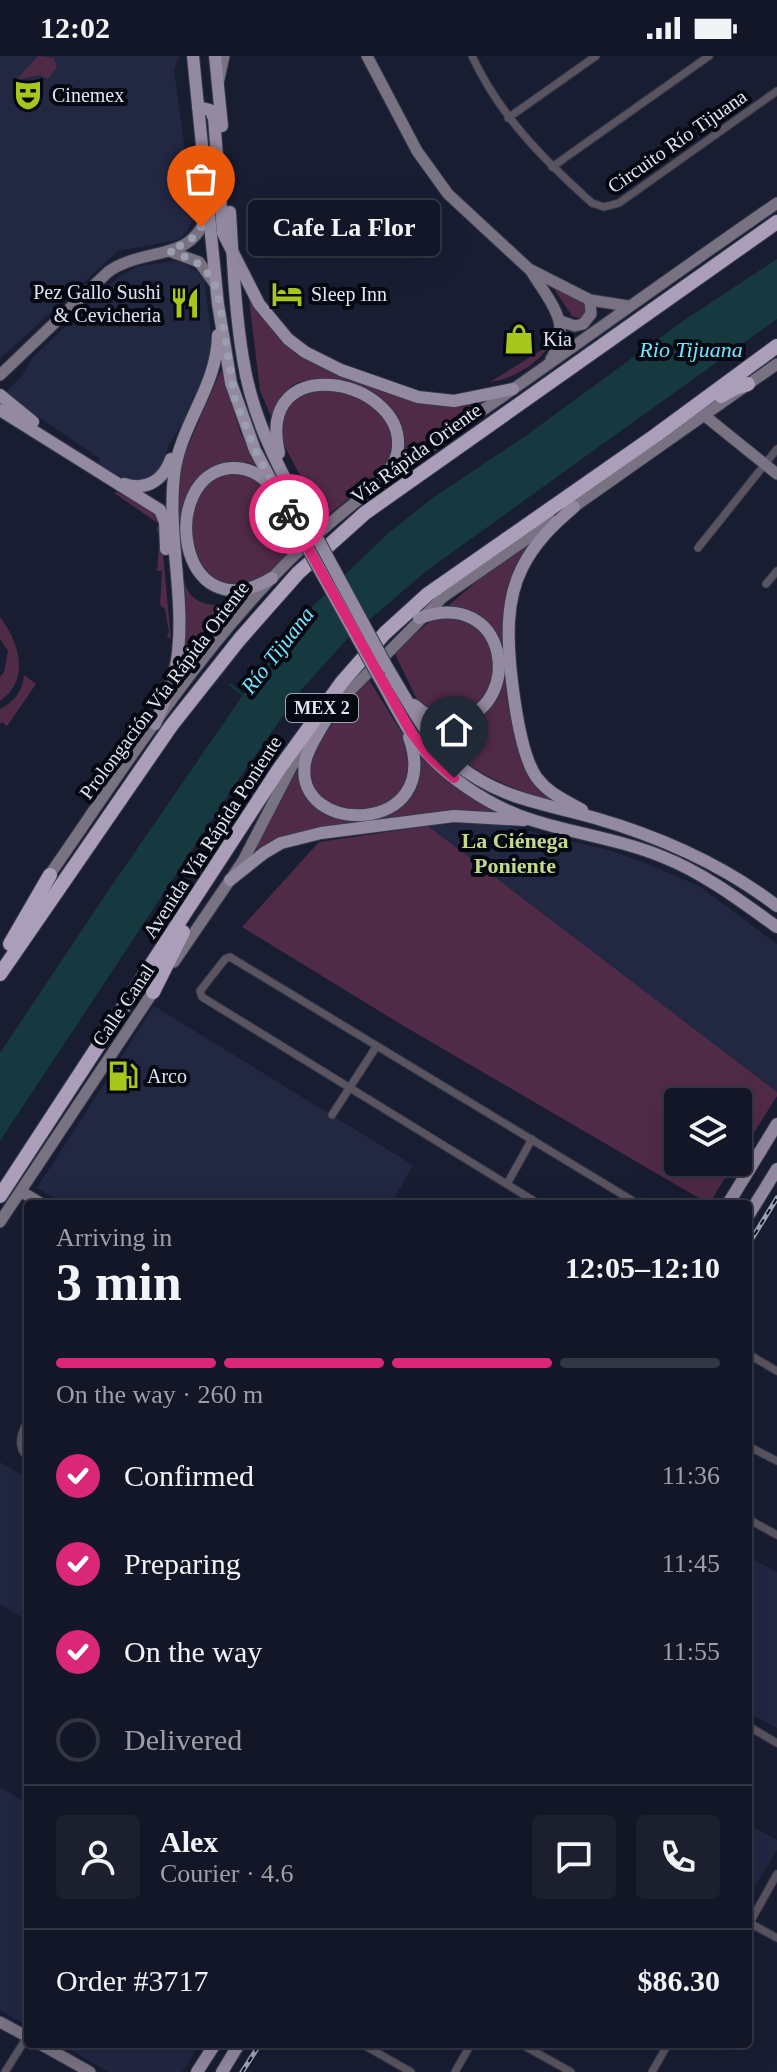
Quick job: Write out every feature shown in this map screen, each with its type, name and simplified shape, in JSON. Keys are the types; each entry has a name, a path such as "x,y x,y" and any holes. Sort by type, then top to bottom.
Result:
{"highway":[{"name":"Vía Rápida Oriente","path":"0,974 171,726 231,650 307,565 386,498 777,222"},
{"name":"Avenida Vía Rápida Poniente","path":"0,1196 317,714 352,670 406,612 777,346"},
{"path":"656,435 683,422 735,388 748,384"},
{"path":"153,992 217,866"},
{"path":"0,960 50,875"}],"main road":[{"path":"155,724 174,674 178,630 174,474 184,439 207,389 217,358 217,289 193,56"},
{"path":"215,56 243,360 249,389 265,435 287,483 383,672 401,715 415,759 411,788 405,796 384,810 357,816 325,807 306,782 305,763 324,723"},
{"path":"218,83 224,56"},
{"path":"367,56 431,175 448,194 529,269 590,300 628,306"},
{"path":"198,107 210,110 214,118 223,233 268,318 295,345 324,362 383,386 431,399 464,400 513,389"},
{"name":"Prolongación Vía Rápida Oriente","path":"0,946 155,724 272,578 301,550 379,485 777,203"},
{"path":"0,375 118,264 143,255 169,251 195,237 209,209"},
{"path":"169,251 199,262 217,289"},
{"path":"529,269 560,321 559,344 549,363"},
{"path":"560,321 575,326 583,324 591,314 590,300"},
{"path":"218,304 235,399 255,450 291,518 383,672 404,696 429,717 457,720 483,708 491,700 497,680 497,655 490,632 477,619 462,612 448,611 419,618"},
{"name":"Calle Canal","path":"0,1222 243,861 271,801 292,766 360,679 419,618 477,571 574,507 777,364"},
{"path":"287,483 276,442 274,428 277,416 284,403 295,393 308,386 324,384 369,398 394,421 398,435 397,454 379,485"},
{"path":"0,395 117,482 137,488 158,481 165,473 186,421 207,389"},
{"path":"0,410 160,510 165,522 168,588 178,630"},
{"path":"705,416 777,474"},
{"path":"272,578 242,592 224,590 206,581 197,571 190,553 188,512 198,485 212,474 226,469 239,468 253,472 268,482 279,497"},
{"path":"574,507 540,539 521,569 510,605 508,637 518,717 529,763 536,777 557,798 595,818"},
{"path":"404,696 437,744 471,775 511,797 595,818 690,852 722,868 777,906"},
{"path":"401,715 421,747 454,778 473,791 532,820"},
{"path":"230,880 256,858 281,843 321,833 454,816 532,820 664,857 701,876 777,927"},
{"path":"730,1200 777,1124"},
{"path":"752,1210 777,1169"},
{"path":"22,1192 35,1200"},
{"path":"0,2022 24,2035"},
{"path":"47,2048 90,2072"},
{"path":"197,2072 212,2048"},
{"path":"222,2072 237,2048"}],"street":[{"path":"473,59 483,56"},
{"path":"508,118 596,56"},
{"path":"552,167 709,56"},
{"name":"Circuito Río Tijuana","path":"473,59 508,118 552,167 592,203 602,207 614,206 777,91"},
{"path":"698,548 777,449"},
{"path":"766,584 777,571"},
{"path":"533,1200 202,997 200,991 225,959 230,957 631,1200"},
{"path":"332,1115 376,1047"},
{"path":"507,1184 532,1139"},
{"path":"752,1356 777,1371"},
{"path":"24,1430 20,1442 24,1453"},
{"path":"752,1448 777,1461"},
{"path":"752,1521 777,1535"},
{"path":"752,1731 777,1743"},
{"path":"752,1918 777,1874"},
{"path":"752,1925 777,1938"},
{"path":"5,2072 24,2043"},
{"path":"369,2048 411,2072"},
{"path":"455,2072 469,2048"},
{"path":"528,2048 571,2072"},
{"path":"652,2072 666,2048"}],"shaded area":[{"path":"0,56 180,56 174,69 194,218 185,234 177,240 118,251 0,359"},
{"path":"38,56 54,58 57,67 48,79 40,75 16,80"},
{"path":"174,261 184,263 204,280 213,347 203,388 168,447 163,464 152,477 129,481 100,465 99,458 4,394 24,373 31,359 118,277 138,266"},
{"path":"247,282 253,297 317,361 431,402 462,407 492,397 399,463 403,438 396,414 363,391 332,382 304,381 293,385 283,395 271,416 260,391"},
{"path":"552,286 586,303 585,315 578,318 572,316"},
{"path":"555,328 548,348 532,364 511,376 490,382 545,348 549,330"},
{"path":"221,370 241,434 259,467 243,462 224,464 206,472 193,484 186,508 182,570 189,593 205,604 225,604 247,598 179,677 176,541 182,460"},
{"path":"323,385 350,393 376,407 389,427 391,449 382,472 323,519 275,428 286,404"},
{"path":"244,471 265,485 294,547 264,576 225,587 202,571 188,531 188,511 209,478"},
{"path":"114,493 157,513 160,523 171,639 167,636 165,609 160,605 162,571 157,571 160,533 156,530 159,524"},
{"path":"530,544 504,614 524,765 570,808 511,787 457,756 430,724 394,652 489,571"},
{"path":"0,617 17,649 19,672 16,683 0,701 0,677 8,651 0,639"},
{"path":"24,675 36,684 7,726 2,722 0,724 0,709 17,695"},
{"path":"368,678 400,730 422,756 495,812 443,812 337,826 286,838 253,851 298,769"},
{"path":"500,824 609,850 648,864 699,886 777,944 777,1092 428,826"},
{"path":"428,826 777,1092 777,1096 752,1136 752,1088 664,1088 664,1176 726,1176 711,1200 702,1200 402,1025 242,927 319,842"},
{"path":"154,1006 413,1165 393,1200 56,1200 37,1188"},
{"path":"0,1462 24,1477 24,1619 0,1604"},
{"path":"752,1559 777,1572 777,1728 752,1715"},
{"path":"0,1787 24,1802 24,2024 0,2010"},
{"path":"752,1826 777,1840 777,1850 752,1892"},
{"path":"67,2048 197,2048 182,2072 109,2072"}],"water":[{"name":"Rio Tijuana","path":"777,259 777,319 426,571 347,639 302,689 0,1141 0,1053 243,695 311,608 387,534 434,497 524,437 680,323"}],"waterway":[{"name":"Río Tijuana","path":"230,684 244,696"}],"railway":[{"path":"752,1239 777,1198"},
{"path":"242,2072 257,2048"}],"way so far":[{"path":"201,227 190,241 169,251 199,262 217,289 235,399 255,450 289,514"}],"place":[{"name":"Cinemex","path":"28,95"},
{"name":"Cafe La Flor","path":"201,227"},
{"name":"Sleep Inn","path":"287,294"},
{"name":"Pez Gallo Sushi & Cevicheria","path":"185,303"},
{"name":"Kia","path":"519,339"},
{"name":"Arco","path":"123,1076"}],"district":[{"name":"La Ciénega Poniente","path":"515,852"}],"route":[{"path":"289,514 411,732 429,756 454,778"}]}
